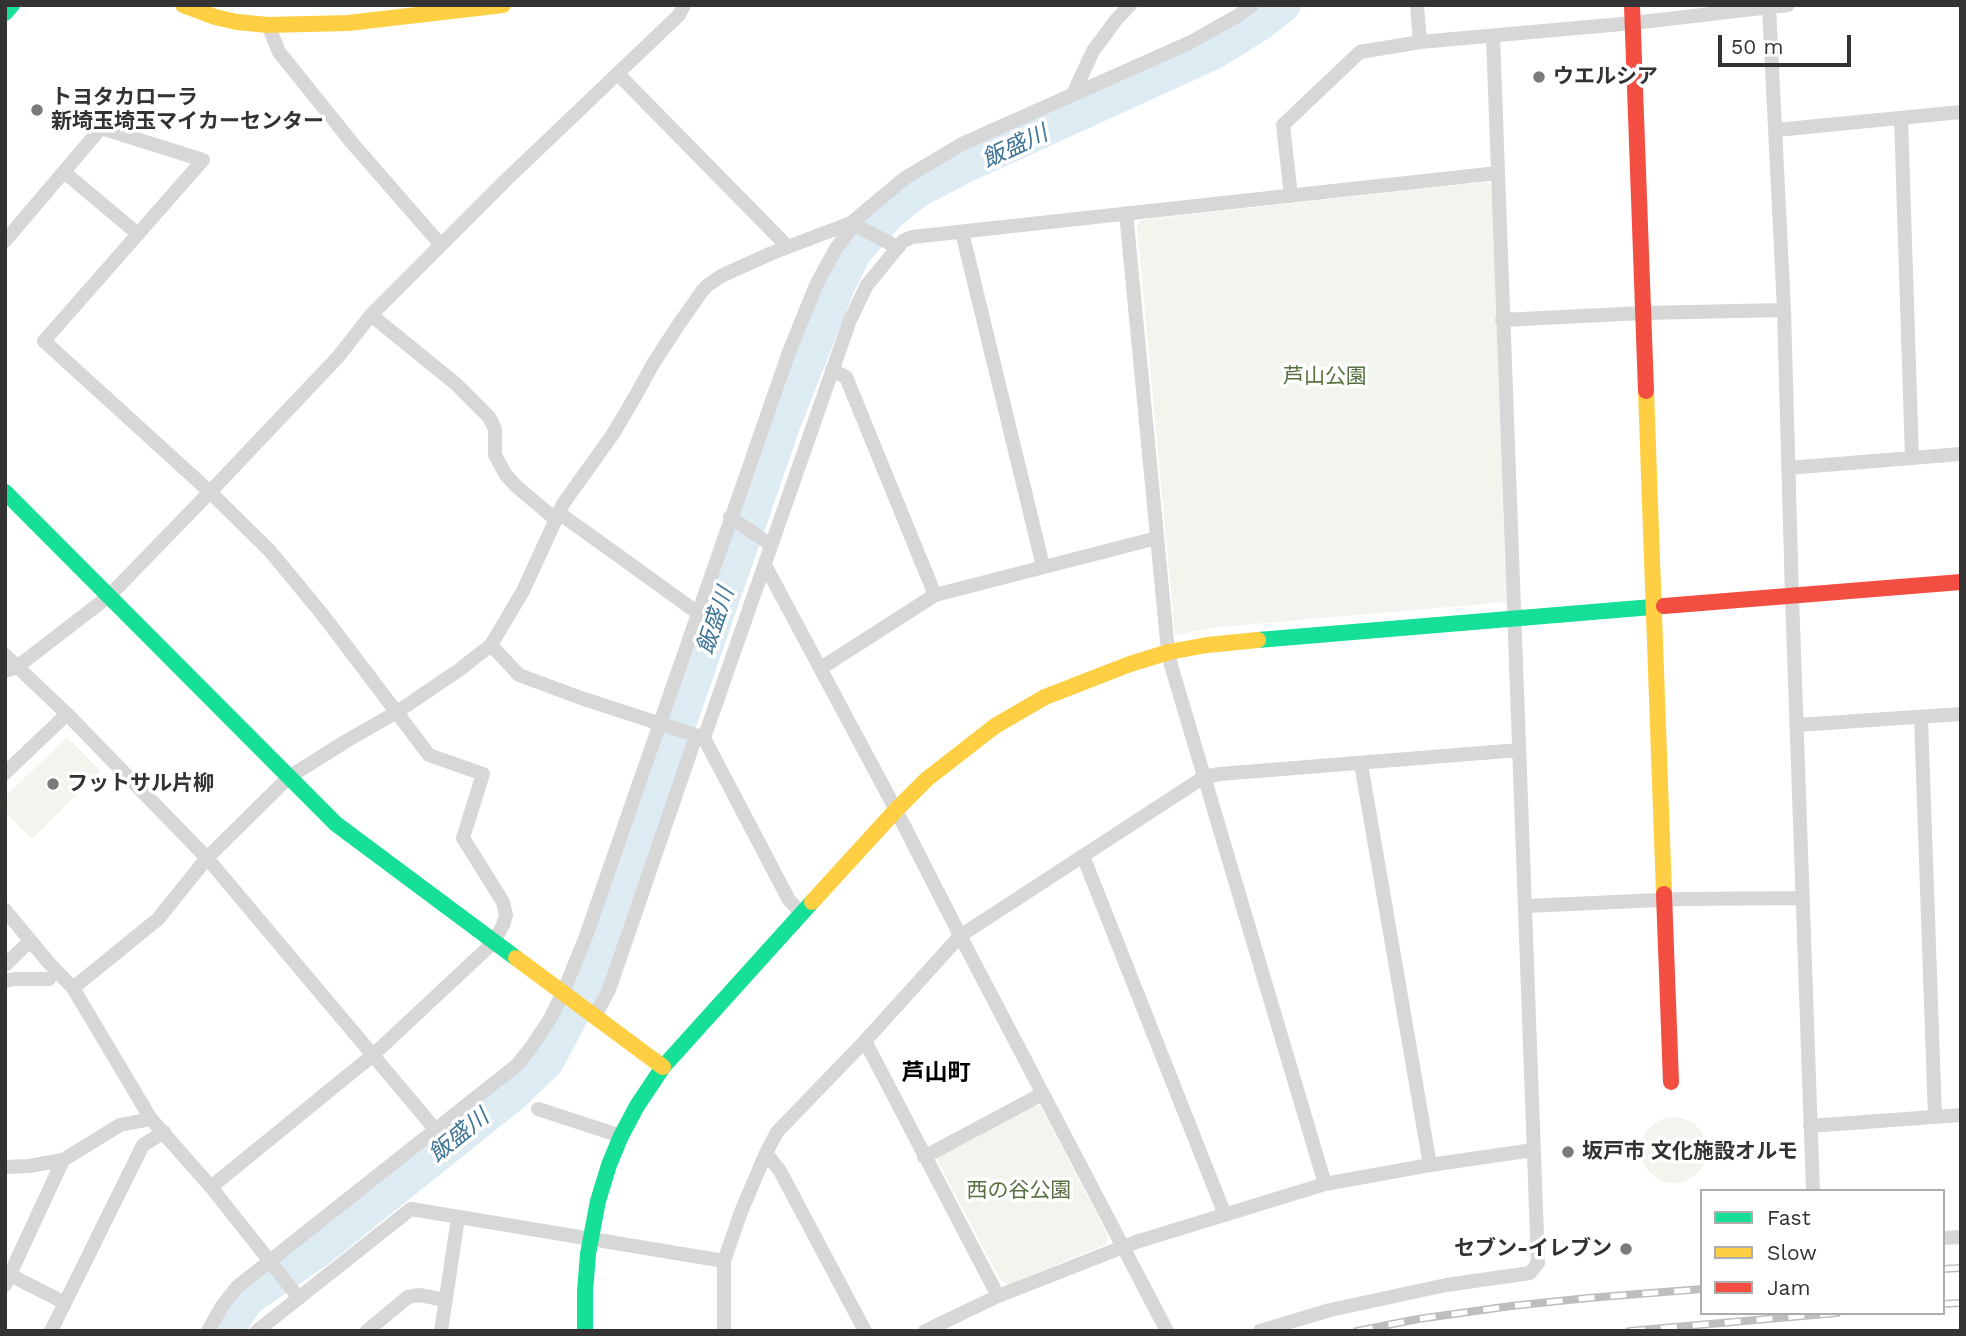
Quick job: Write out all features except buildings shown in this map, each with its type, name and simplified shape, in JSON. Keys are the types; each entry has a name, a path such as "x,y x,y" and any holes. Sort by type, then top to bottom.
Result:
{"main road":[{"path":"5,13 12,5"},
{"path":"183,5 215,17 268,26 348,23 503,5"},
{"path":"1632,5 1671,1082"},
{"path":"5,492 336,824 663,1068"},
{"path":"585,1331 585,1292 590,1239 603,1185 621,1136 637,1106 663,1068 896,810 953,757 995,726 1021,711 1110,670 1169,652 1236,642 1961,582"}],"street":[{"path":"11,669 109,596 338,357 371,315 506,180 679,15 684,5"},
{"path":"1073,94 1093,51 1130,5"},
{"path":"208,1331 237,1287 271,1263 517,1065 565,995 662,725 698,613 803,314 837,247 855,225 905,178 934,160 962,144 1189,43 1252,5"},
{"path":"1417,5 1420,42"},
{"path":"1291,196 1283,125 1360,52 1420,42 1633,23 1788,5"},
{"path":"1769,7 1784,310 1813,1189"},
{"path":"268,26 279,52 353,144 441,245"},
{"path":"1260,1331 1330,1310 1384,1298 1446,1285 1530,1273 1538,1263 1493,36"},
{"path":"618,74 787,246"},
{"path":"1776,130 1961,112"},
{"path":"1901,118 1912,458"},
{"path":"5,241 101,128 203,160 44,341 210,492 270,551 322,614 429,755 483,774 463,838 503,902 506,915 494,942 373,1055 211,1187"},
{"path":"64,172 138,234"},
{"path":"593,1015 609,990 698,736 765,565 766,541 850,320 867,285 898,247 912,237 1498,173"},
{"path":"1126,213 1169,652 1325,1184"},
{"path":"73,988 158,919 207,858 289,777 397,712 491,645 523,591 557,516 613,434 653,364 702,290 721,276 787,246 855,225 898,247"},
{"path":"961,232 1043,566"},
{"path":"1502,320 1784,310"},
{"path":"371,315 456,384 489,417 495,429 495,455 506,475 516,486 698,613"},
{"path":"832,370 846,377 934,594"},
{"path":"1788,468 1961,454"},
{"path":"733,519 766,541"},
{"path":"821,668 934,594 1157,538"},
{"path":"765,565 896,810 1167,1331"},
{"path":"491,645 519,675 698,736 789,900 802,914"},
{"path":"5,655 11,669 67,714 207,858 435,1129"},
{"path":"5,773 67,714"},
{"path":"1797,726 1961,714"},
{"path":"1921,718 1935,1117"},
{"path":"724,1331 724,1261 741,1212 777,1132 865,1041 960,936 1204,777 1519,750"},
{"path":"1361,764 1430,1165"},
{"path":"1083,856 1225,1215"},
{"path":"1525,906 1802,898"},
{"path":"5,910 73,988 151,1119 211,1187 295,1293"},
{"path":"5,965 30,940"},
{"path":"5,981 49,979"},
{"path":"865,1041 998,1296"},
{"path":"924,1157 1042,1094"},
{"path":"538,1109 621,1136"},
{"path":"1810,1125 1961,1115"},
{"path":"5,1167 63,1160 120,1125 151,1119"},
{"path":"51,1331 143,1145 163,1132"},
{"path":"925,1331 998,1296 1123,1247 1325,1184 1533,1150"},
{"path":"766,1153 780,1171 865,1331"},
{"path":"63,1160 7,1280 65,1303"},
{"path":"257,1331 295,1293 411,1209 724,1261"},
{"path":"441,1331 458,1218"},
{"path":"367,1331 408,1297 419,1295 446,1300"}],"green space":[{"name":"芦山公園","path":"1486,182 1492,187 1506,602 1219,627 1175,635 1137,226 1141,220"},
{"name":"フットサル片柳","path":"67,737 100,771 32,839 5,812 5,797"},
{"name":"西の谷公園","path":"1031,1104 1041,1107 1108,1236 1107,1244 1009,1284 1001,1281 937,1160 941,1151"},
{"path":"1674,1117 1687,1119 1697,1127 1705,1137 1705,1163 1697,1173 1687,1181 1674,1183 1661,1181 1651,1173 1643,1163 1641,1150 1643,1137 1651,1127 1661,1119"}],"waterway":[{"name":"飯盛川","path":"227,1331 248,1300 319,1251 515,1094 548,1062 589,985 785,423 839,286 855,254 891,213 919,191 961,169 1215,53 1260,25 1285,5"}],"railway":[{"path":"1945,1269 1961,1268"},
{"path":"1357,1331 1511,1306 1700,1289"},
{"path":"1945,1304 1961,1303"},
{"path":"1629,1331 1814,1315"}],"traffic: fast":[{"path":"5,13 12,5"},
{"path":"5,492 336,824 516,958"},
{"path":"1258,640 1664,606"},
{"path":"585,1331 588,1254 598,1201 621,1136 663,1067 812,902"}],"traffic: slow":[{"path":"183,5 215,17 268,25 348,23 503,5"},
{"path":"1646,391 1664,894"},
{"path":"812,902 927,779 995,726 1045,697 1130,664 1169,652 1258,640"},
{"path":"516,958 663,1067"}],"traffic: jam":[{"path":"1632,5 1646,391"},
{"path":"1664,606 1961,582"},
{"path":"1664,894 1671,1082"}],"place":[{"name":"ウエルシア","path":"1539,77"},
{"name":"トヨタカローラ 新埼玉埼玉マイカーセンター","path":"37,110"},
{"name":"フットサル片柳","path":"53,784"},
{"name":"坂戸市 文化施設オルモ","path":"1568,1152"},
{"name":"セブン-イレブン","path":"1626,1249"}],"district":[{"name":"芦山町","path":"936,1073"}]}
